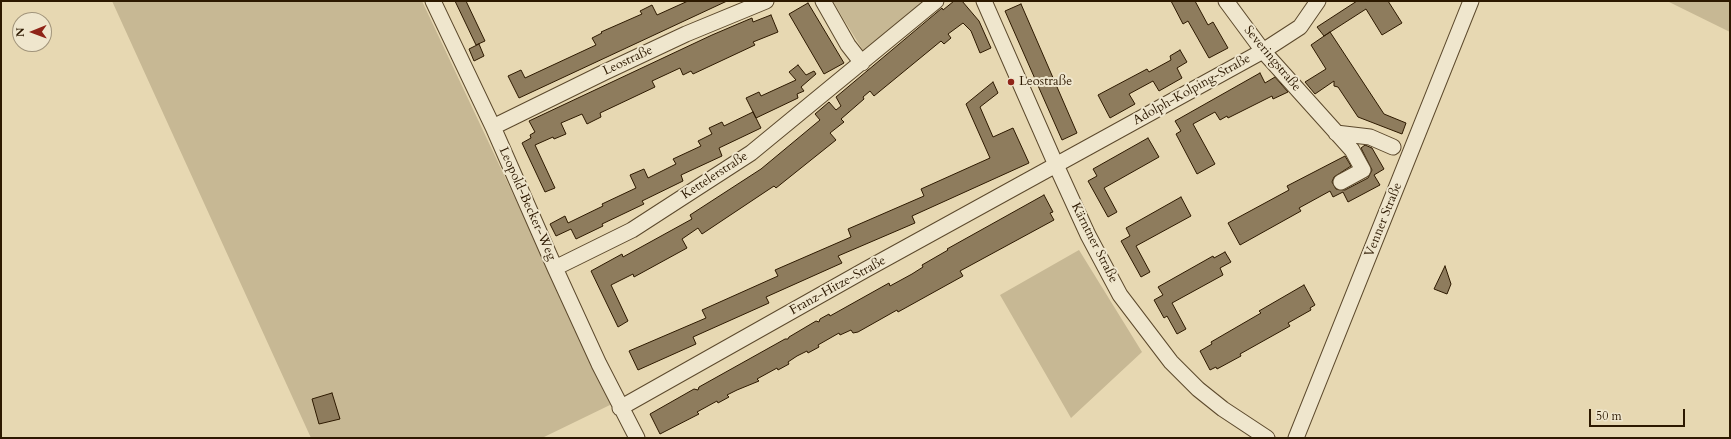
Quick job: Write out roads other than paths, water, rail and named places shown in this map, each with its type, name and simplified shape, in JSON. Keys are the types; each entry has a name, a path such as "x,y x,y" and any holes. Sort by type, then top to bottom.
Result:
{"street":[{"name":"Leopold-Becker-Weg","path":"433,1 493,127 555,268 620,408 637,438"},
{"name":"Leostraße","path":"493,127 686,34 766,1"},
{"path":"823,1 848,44 862,63"},
{"name":"Kettelerstraße","path":"555,268 632,230 751,153 936,1"},
{"name":"Kärntner Straße","path":"984,1 1056,165 1088,234 1120,295 1171,362 1198,389 1223,409 1267,438"},
{"name":"Severingstraße","path":"1226,1 1263,51 1352,150 1363,170 1341,182"},
{"name":"Adolph-Kolping-Straße","path":"1056,165 1263,51 1300,27 1318,1"},
{"name":"Venner Straße","path":"1296,438 1471,1"},
{"path":"1336,133 1370,137 1393,147"},
{"name":"Franz-Hitze-Straße","path":"620,408 1056,165"}],"place":[{"name":"Leostraße","path":"1011,82"}]}
